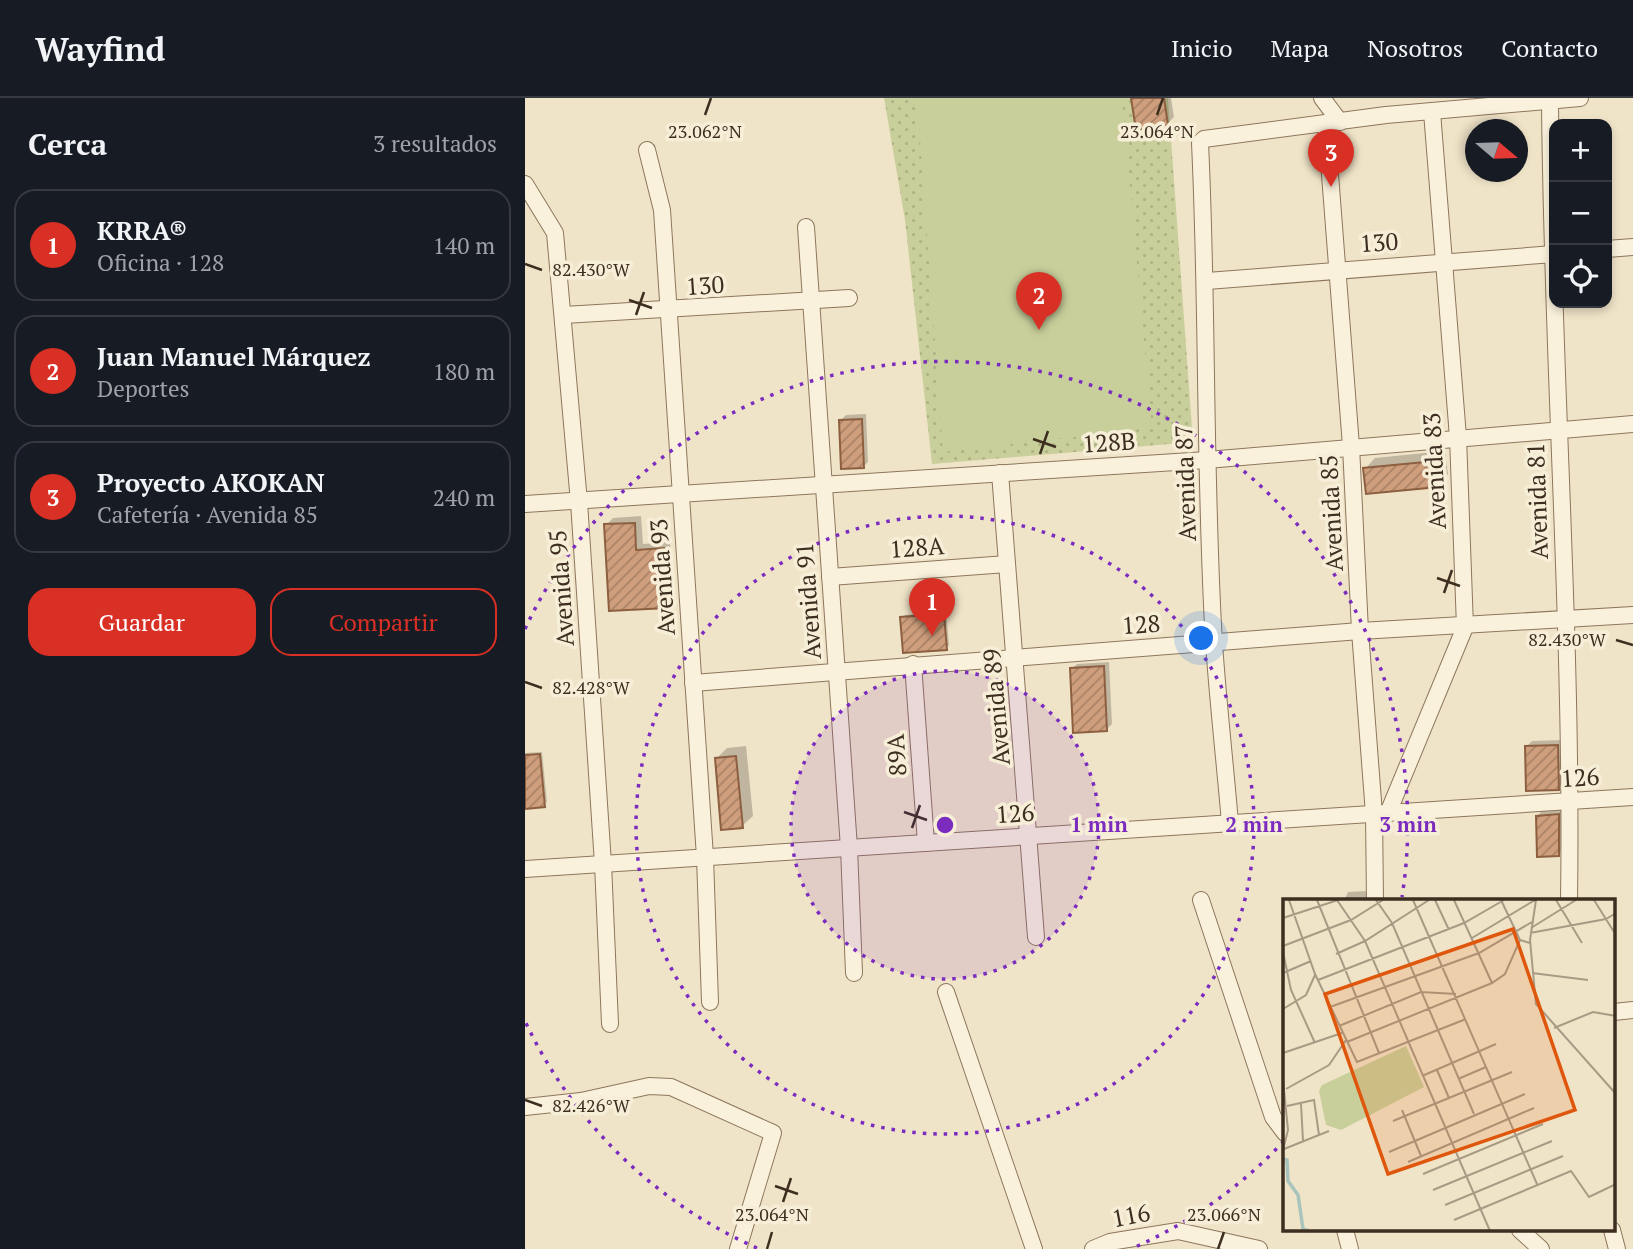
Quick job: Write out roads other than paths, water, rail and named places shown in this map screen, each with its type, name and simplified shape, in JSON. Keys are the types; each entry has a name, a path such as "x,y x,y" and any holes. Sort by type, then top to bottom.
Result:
{"street":[{"path":"1322,98 1333,123 1386,115 1580,98"},
{"path":"1385,98 1386,115"},
{"name":"Avenida 81","path":"1550,100 1553,245"},
{"name":"Avenida 83","path":"1381,813 1465,627 1458,438 1432,112"},
{"name":"Avenida 87","path":"1230,823 1214,643 1207,460 1202,141 1333,123"},
{"name":"Avenida 85","path":"1333,123 1337,268 1351,446 1360,631 1381,813 1375,899"},
{"name":"Avenida 93","path":"647,150 662,210 705,857 710,1002"},
{"name":"Avenida 95","path":"525,184 555,233 564,315 603,864 610,1024"},
{"name":"Avenida 91","path":"806,227 849,848 853,973"},
{"path":"1612,249 1633,247"},
{"name":"130","path":"1206,281 1337,268 1549,254"},
{"name":"130","path":"564,315 668,311 849,298"},
{"name":"Avenida 81","path":"1555,308 1570,801 1569,899"},
{"name":"128B","path":"525,505 1207,460 1559,428 1633,424"},
{"name":"Avenida 89","path":"1000,473 1031,836 1036,936"},
{"name":"128A","path":"830,577 1006,564"},
{"name":"128","path":"693,683 1360,631 1465,627 1633,615"},
{"name":"89A","path":"913,664 926,843"},
{"name":"126","path":"525,869 1633,797"},
{"path":"1201,900 1273,1117 1283,1130"},
{"path":"946,992 1034,1249"},
{"path":"1615,1012 1633,1010"},
{"path":"525,1107 581,1101 649,1086 671,1087 773,1133 738,1249"},
{"name":"116","path":"1093,1249 1110,1242 1178,1231 1259,1249"},
{"path":"1346,1232 1350,1249"},
{"path":"1522,1232 1541,1249"},
{"path":"1613,1232 1617,1249"}],"place":[{"name":"Proyecto AKOKAN","path":"1331,187"},
{"name":"Juan Manuel Márquez","path":"1039,330"},
{"name":"KRRA®","path":"932,636"}]}
